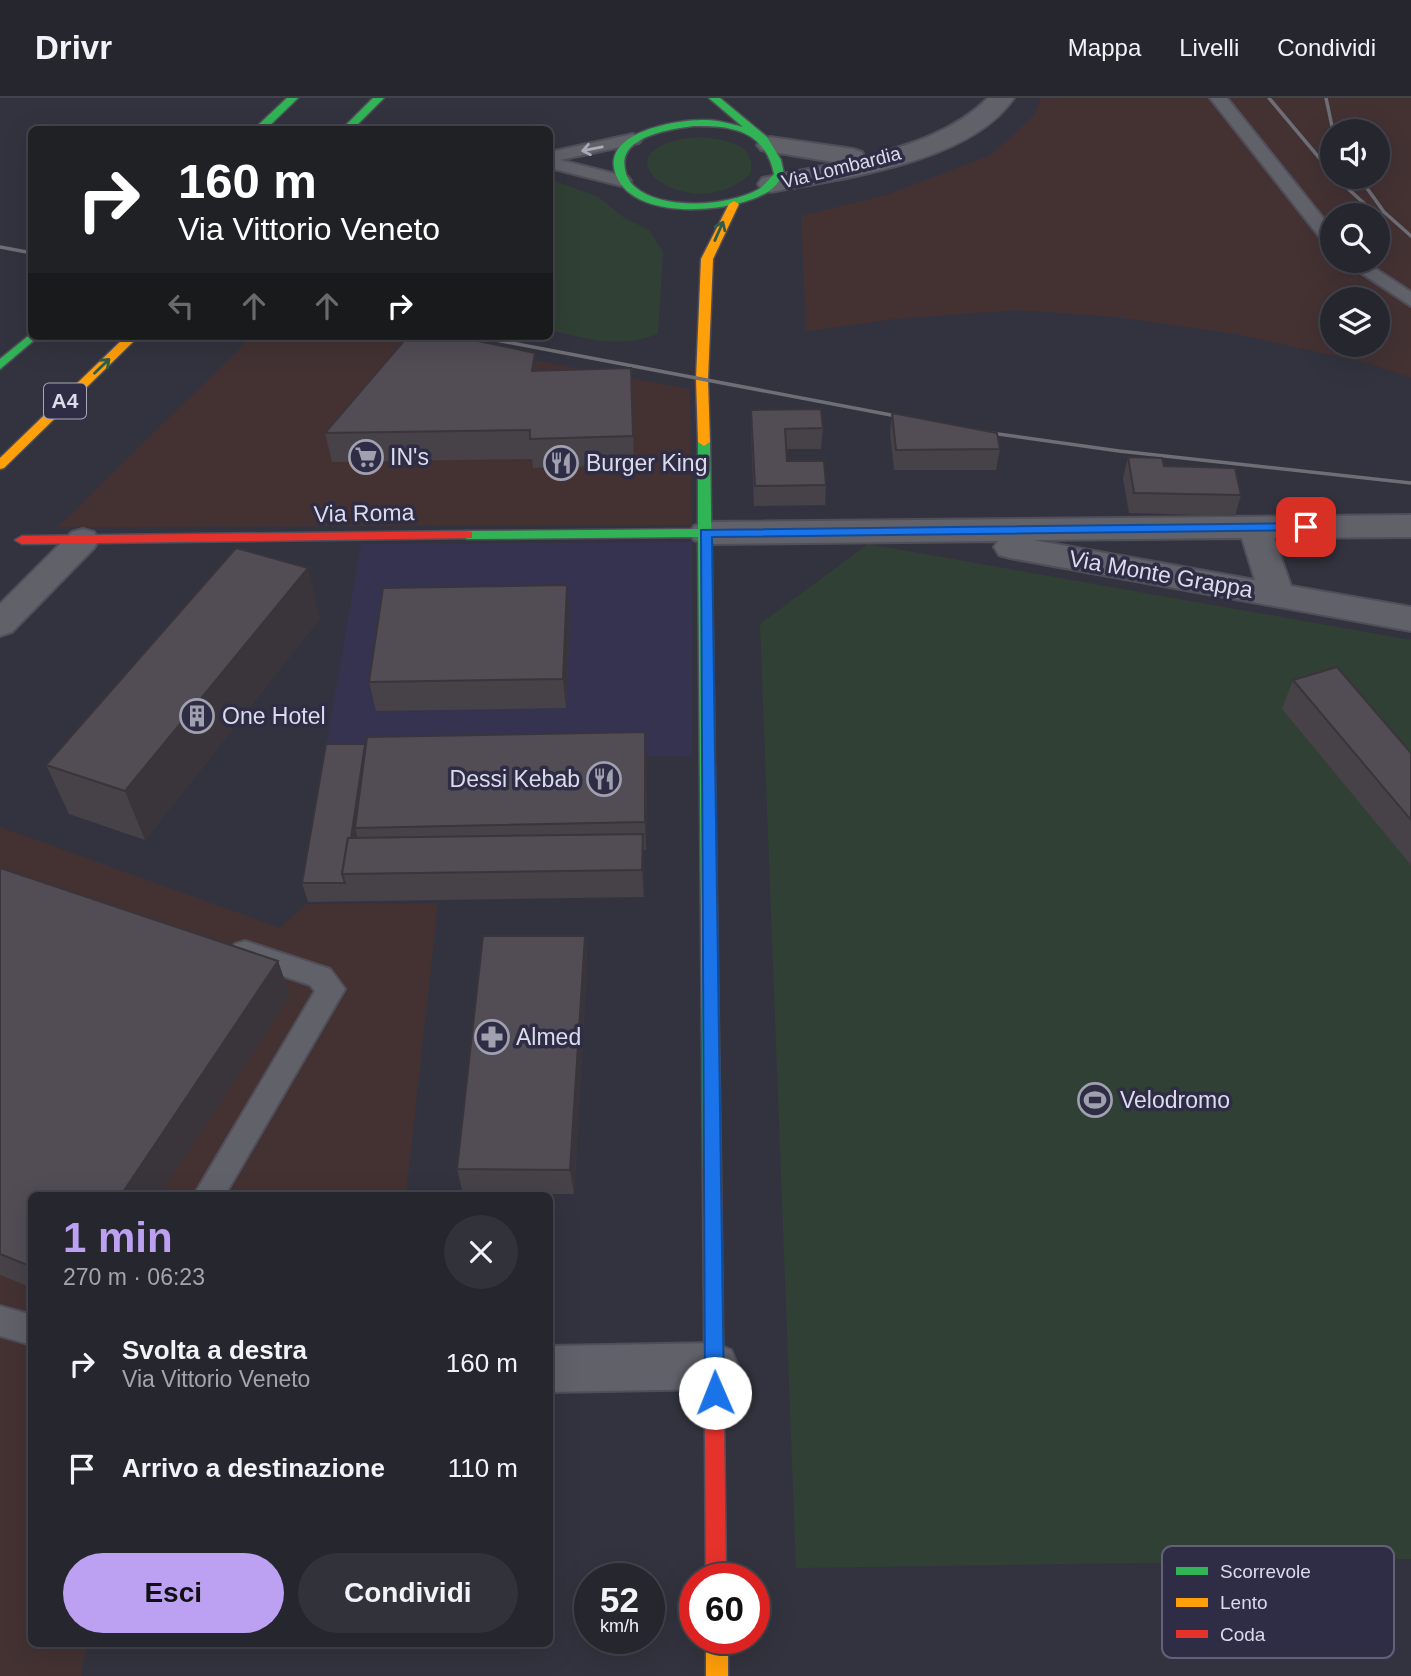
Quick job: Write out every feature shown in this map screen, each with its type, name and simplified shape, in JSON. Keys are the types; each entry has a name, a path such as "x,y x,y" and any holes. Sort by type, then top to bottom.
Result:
{"main road":[{"path":"262,126 292,98"},
{"path":"350,126 379,98"},
{"path":"680,108 653,130 633,139 621,152 616,166 622,181 636,193 656,202 681,207 734,204 771,184 779,171 778,158 762,139 714,98"},
{"path":"653,130 705,123 731,126 762,139"},
{"path":"656,202 674,221"},
{"path":"716,1563 702,367 703,255 734,204"},
{"path":"0,365 28,340"},
{"name":"A4","path":"0,465 129,340"},
{"name":"Via Roma","path":"22,540 705,533"},
{"path":"717,1654 717,1676"}],"street":[{"name":"Via Lombardia","path":"771,184 946,139 976,124 1002,98"},
{"name":"Via Lombardia","path":"762,139 850,157 880,156 910,150"},
{"path":"705,533 1411,526"},
{"name":"Via Monte Grappa","path":"1254,527 1278,595"},
{"name":"Via Monte Grappa","path":"920,530 1411,619"},
{"path":"0,624 83,540"},
{"path":"553,1369 714,1366"}],"lane":[{"path":"1218,98 1320,226"},
{"path":"553,156 633,139"},
{"path":"553,164 622,181"},
{"path":"1370,273 1411,300"},
{"path":"211,1192 331,989 320,978 218,943"},
{"path":"0,1321 28,1329"}],"shaded area":[{"path":"1041,98 1411,98 1411,378 1341,357 1390,357 1390,287 1320,287 1320,352 1236,334 1116,317 1016,310 896,319 806,331 801,216 886,195 991,155 1034,115"},
{"path":"248,340 423,340 690,389 692,525 58,527"},
{"path":"692,542 692,756 324,757 361,544"},
{"path":"0,827 280,928 306,904 438,903 406,1192 28,1192 28,1647 86,1647 81,1676 0,1676"}],"green space":[{"path":"696,137 726,141 743,149 749,155 750,174 726,189 701,194 677,190 659,181 648,169 649,156 664,144"},
{"path":"553,180 598,197 623,217 649,230 663,252 658,334 643,339 616,342 553,331"},
{"name":"Velodromo","path":"868,544 1411,640 1411,1559 1394,1559 1394,1546 1162,1546 1162,1563 796,1568 760,624"}],"building":[{"path":"405,340 473,340 535,353 532,371 631,368 633,436 530,439 530,430 325,433"},
{"path":"821,409 823,428 785,429 787,461 824,461 826,485 755,486 751,410"},
{"path":"892,413 997,433 1000,449 896,450"},
{"path":"1128,457 1162,458 1164,466 1235,468 1241,495 1134,493"},
{"path":"236,548 308,568 125,791 46,765"},
{"path":"567,585 563,679 369,682 383,588"},
{"path":"1337,667 1411,753 1411,820 1293,680"},
{"path":"645,732 645,822 355,828 367,737"},
{"path":"326,744 365,744 351,838 348,838 342,874 345,883 302,883"},
{"path":"643,834 642,870 342,874 348,838"},
{"path":"0,868 278,961 123,1192 28,1192 28,1265 0,1254"},
{"path":"483,936 585,936 570,1170 457,1169"}],"railway":[{"path":"1269,98 1320,159"},
{"path":"1326,98 1330,119"},
{"path":"1348,189 1364,203"},
{"path":"1368,189 1384,212 1411,236"},
{"path":"0,247 28,252"},
{"path":"496,340 912,419"},
{"path":"977,431 1119,451 1411,483"}],"traffic: fast":[{"path":"262,126 293,98"},
{"path":"350,126 379,98"},
{"path":"714,98 763,139 771,149 779,174 769,187 750,197 732,202 688,206 647,199 631,189 621,176 618,162 622,150 646,134 694,123 730,127 753,134"},
{"path":"0,365 28,340"},
{"path":"704,442 712,1176"},
{"path":"467,535 705,533"}],"traffic: slow":[{"path":"704,442 702,379 707,259 734,204"},
{"path":"0,465 129,340"},
{"path":"717,1654 717,1676"}],"traffic: jam":[{"path":"22,540 467,535"},
{"path":"712,1176 716,1563"}],"place":[{"name":"IN's","path":"366,457"},
{"name":"Burger King","path":"561,463"},
{"name":"One Hotel","path":"197,716"},
{"name":"Dessi Kebab","path":"604,779"},
{"name":"Almed","path":"492,1037"},
{"name":"Velodromo","path":"1095,1100"}],"route":[{"path":"715,1393 705,533 1306,527"}]}
